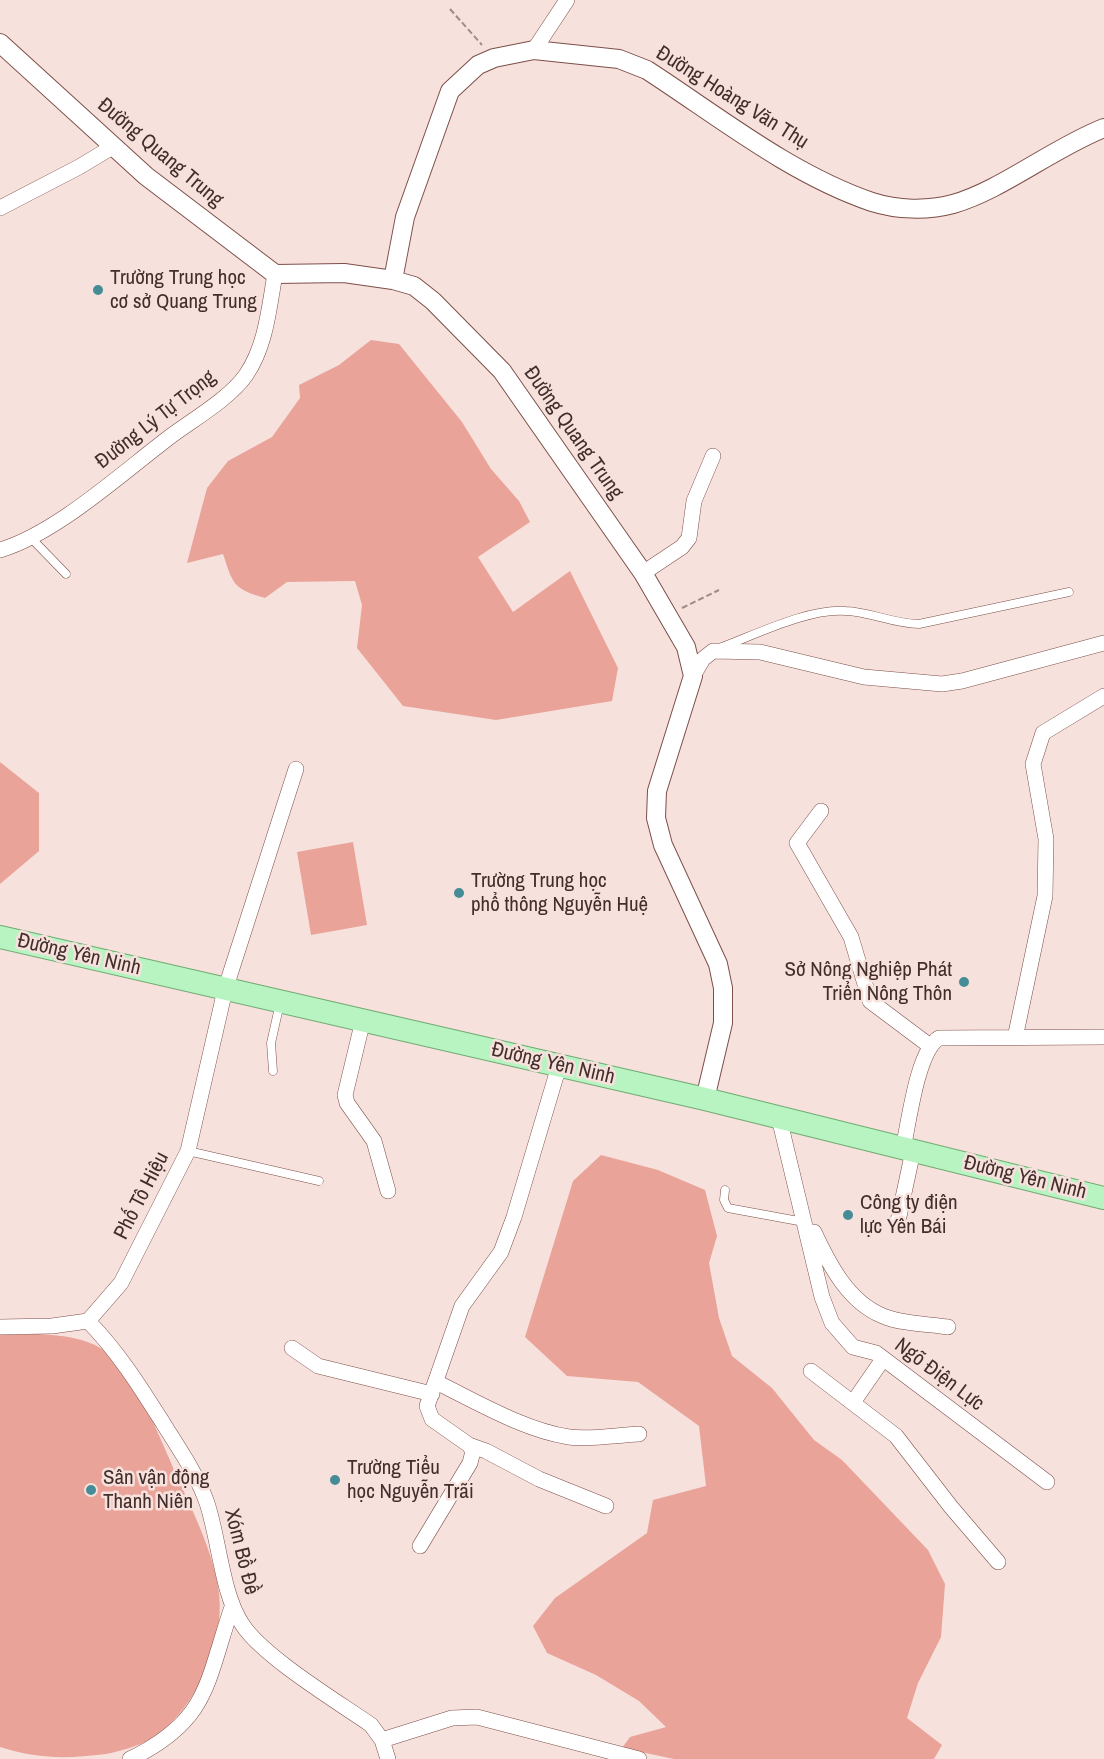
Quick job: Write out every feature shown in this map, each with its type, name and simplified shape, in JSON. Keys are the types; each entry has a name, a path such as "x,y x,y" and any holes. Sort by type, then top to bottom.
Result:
{"main road":[{"name":"Đường Yên Ninh","path":"3,940 705,1099 1104,1198"}],"street":[{"path":"534,50 567,0"},
{"name":"Đường Quang Trung","path":"0,43 146,176 275,274 344,273 393,280 414,286 433,301 502,371 644,573 686,647 693,676"},
{"name":"Đường Hoàng Văn Thụ","path":"393,280 405,217 450,92 478,64 494,58 534,50 629,61 647,70 804,170 872,202 891,206 922,209 968,199 1061,147 1104,128"},
{"path":"0,208 79,168 114,146"},
{"name":"Đường Lý Tự Trọng","path":"0,550 31,538 218,401 246,376 263,340 275,274"},
{"path":"644,573 682,547 689,538 694,501 713,456"},
{"path":"705,1099 723,1023 723,988 718,964 663,845 656,818 657,791 693,676 703,659 713,651 760,652 864,676 942,684 962,681 1104,643"},
{"path":"1015,1038 1045,896 1046,839 1033,764 1043,733 1104,696"},
{"name":"Phố Tô Hiệu","path":"88,1321 121,1283 188,1150 225,990 296,769"},
{"path":"820,811 797,843 851,937 870,1001 930,1046"},
{"path":"363,1020 345,1095 346,1103 374,1141 388,1191"},
{"path":"898,1221 922,1063 930,1046 939,1038 946,1037 1104,1037"},
{"path":"420,1546 470,1463 473,1450 429,1416 427,1406 462,1305 501,1252 511,1226 559,1066"},
{"name":"Ngõ Điện Lực","path":"778,1118 822,1297 832,1323 852,1347 876,1353 1047,1482"},
{"path":"799,1201 830,1267 868,1307 884,1317 948,1327"},
{"path":"0,1327 52,1326 88,1321"},
{"name":"Xóm Bồ Đề","path":"88,1321 118,1352 189,1465 206,1500 217,1535 232,1607 246,1630 307,1680 370,1725 382,1740 388,1759"},
{"path":"292,1348 318,1366 434,1388 550,1433 571,1437 639,1434"},
{"path":"854,1401 883,1359"},
{"path":"811,1371 854,1401 896,1436 951,1507 998,1562"},
{"path":"469,1445 486,1451 539,1479 606,1506"},
{"path":"130,1759 174,1733 202,1699 232,1607"},
{"path":"382,1740 452,1718 477,1717 639,1759"}],"lane":[{"path":"31,538 66,574"},
{"path":"713,651 813,615 831,611 856,611 904,624 919,624 1069,592"},
{"path":"273,1071 271,1043 280,1002"},
{"path":"188,1150 319,1181"},
{"path":"725,1190 724,1200 728,1208 804,1222"}],"path":[{"path":"450,9 494,58"},
{"path":"669,614 719,590"}],"shaded area":[{"path":"371,340 399,344 462,422 491,469 519,501 530,522 478,557 513,612 570,571 618,668 612,701 496,720 403,706 357,648 362,605 355,581 287,582 265,598 246,592 236,584 223,554 187,563 207,488 228,461 272,437 300,398 299,385 339,365"},
{"path":"0,762 39,793 39,851 0,884"},
{"path":"353,842 367,925 311,935 297,852"},
{"path":"601,1155 658,1170 705,1190 717,1236 709,1263 719,1318 732,1356 772,1388 814,1440 842,1460 928,1550 945,1584 941,1637 918,1683 907,1718 942,1745 934,1759 674,1759 622,1748 630,1737 666,1727 639,1701 596,1675 547,1653 533,1626 555,1598 647,1533 653,1500 706,1486 699,1426 638,1382 567,1376 525,1337 573,1181"},
{"name":"Sân vận động Thanh Niên","path":"39,1334 86,1341 111,1355 128,1375 152,1419 197,1520 218,1586 219,1626 214,1646 208,1666 188,1702 161,1732 149,1740 106,1754 52,1757 0,1747 0,1335"}],"place":[{"name":"Trường Trung học cơ sở Quang Trung","path":"98,290"},
{"name":"Trường Trung học phổ thông Nguyễn Huệ","path":"459,893"},
{"name":"Sở Nông Nghiệp Phát Triển Nông Thôn","path":"964,982"},
{"name":"Công ty điện lực Yên Bái","path":"848,1215"},
{"name":"Trường Tiểu học Nguyễn Trãi","path":"335,1480"},
{"name":"Sân vận động Thanh Niên","path":"91,1490"}]}
